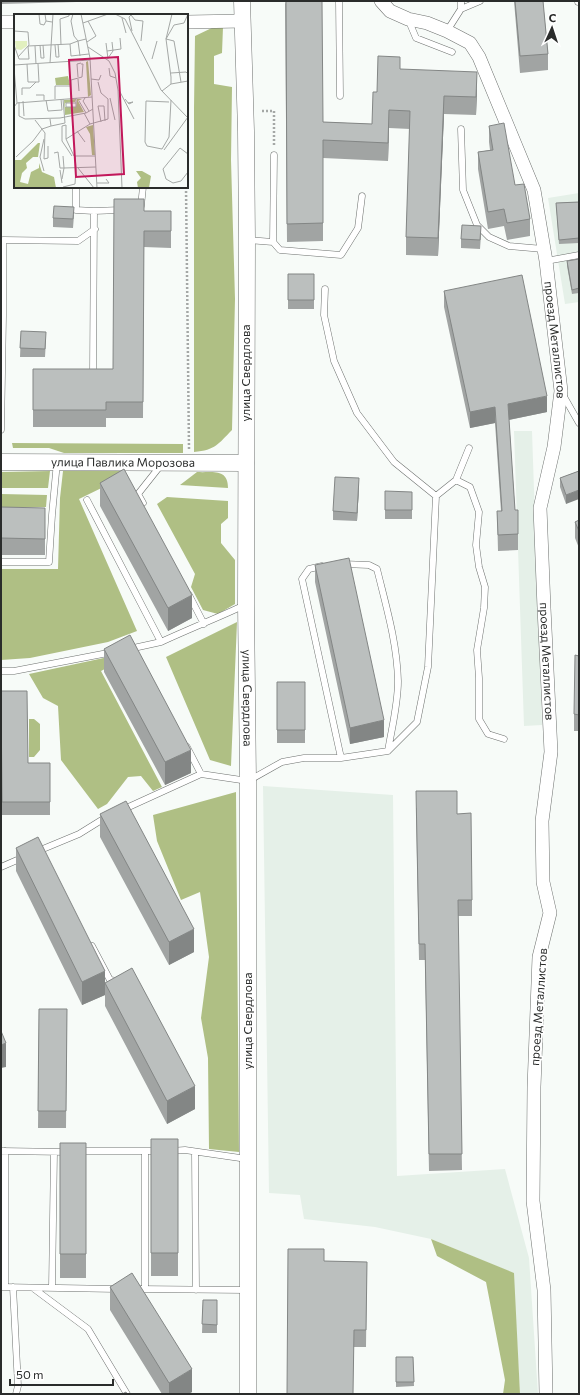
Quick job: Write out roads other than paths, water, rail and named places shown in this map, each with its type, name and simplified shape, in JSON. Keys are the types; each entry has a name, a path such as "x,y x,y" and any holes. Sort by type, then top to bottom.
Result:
{"street":[{"name":"улица Свердлова","path":"242,1 246,240 248,1394"},
{"name":"проезд Металлистов","path":"381,1 390,11 408,19 427,23 447,31 470,44 479,57 534,190 545,255 561,391 554,447 540,508 551,752 542,822 542,882 550,912 539,956 534,1087 533,1201 544,1290 546,1394"},
{"path":"188,22 243,21"},
{"path":"1,22 14,22"},
{"name":"улица Павлика Морозова","path":"1,462 246,463"}],"lane":[{"path":"339,1 340,96"},
{"path":"447,31 461,9 461,1"},
{"path":"461,9 480,1"},
{"path":"408,19 416,38 452,52"},
{"path":"461,129 462,190 477,225 489,237 509,246 545,255 579,255"},
{"path":"272,242 274,155"},
{"path":"76,188 76,210 126,210"},
{"path":"133,210 141,210 143,188"},
{"path":"246,240 272,242 280,250 340,255 358,228 362,196"},
{"path":"93,380 94,211"},
{"path":"1,430 3,240 78,241 94,229"},
{"path":"325,289 324,315 334,361 356,412 394,462 436,496"},
{"path":"561,391 579,423"},
{"path":"1,866 79,834 106,817 201,774 248,781 282,762 304,758 341,758 388,751 417,722 428,667 436,496 456,480 469,448"},
{"path":"1,562 49,562 57,462"},
{"path":"145,508 138,494 163,463"},
{"path":"456,480 470,487 478,512 476,545 479,567 485,586 484,608 477,650 479,678 478,719 488,734 504,739"},
{"path":"87,500 161,642"},
{"path":"44,516 52,515"},
{"path":"341,758 302,579 309,569 331,564 355,563 369,565 377,569 394,636 398,680 396,709 388,751"},
{"path":"186,590 204,624"},
{"path":"1,671 14,670 161,642 246,604"},
{"path":"136,647 139,654"},
{"path":"183,739 201,774"},
{"path":"43,849 47,856"},
{"path":"89,939 110,980 123,982"},
{"path":"124,1289 3,1287 3,1151 54,1152 185,1150 247,1159"},
{"path":"145,1151 145,1289"},
{"path":"52,1288 54,1152"},
{"path":"195,1152 196,1290"},
{"path":"14,1287 18,1386 16,1394"},
{"path":"33,1288 88,1329 128,1394"},
{"path":"131,1289 247,1290"}]}
